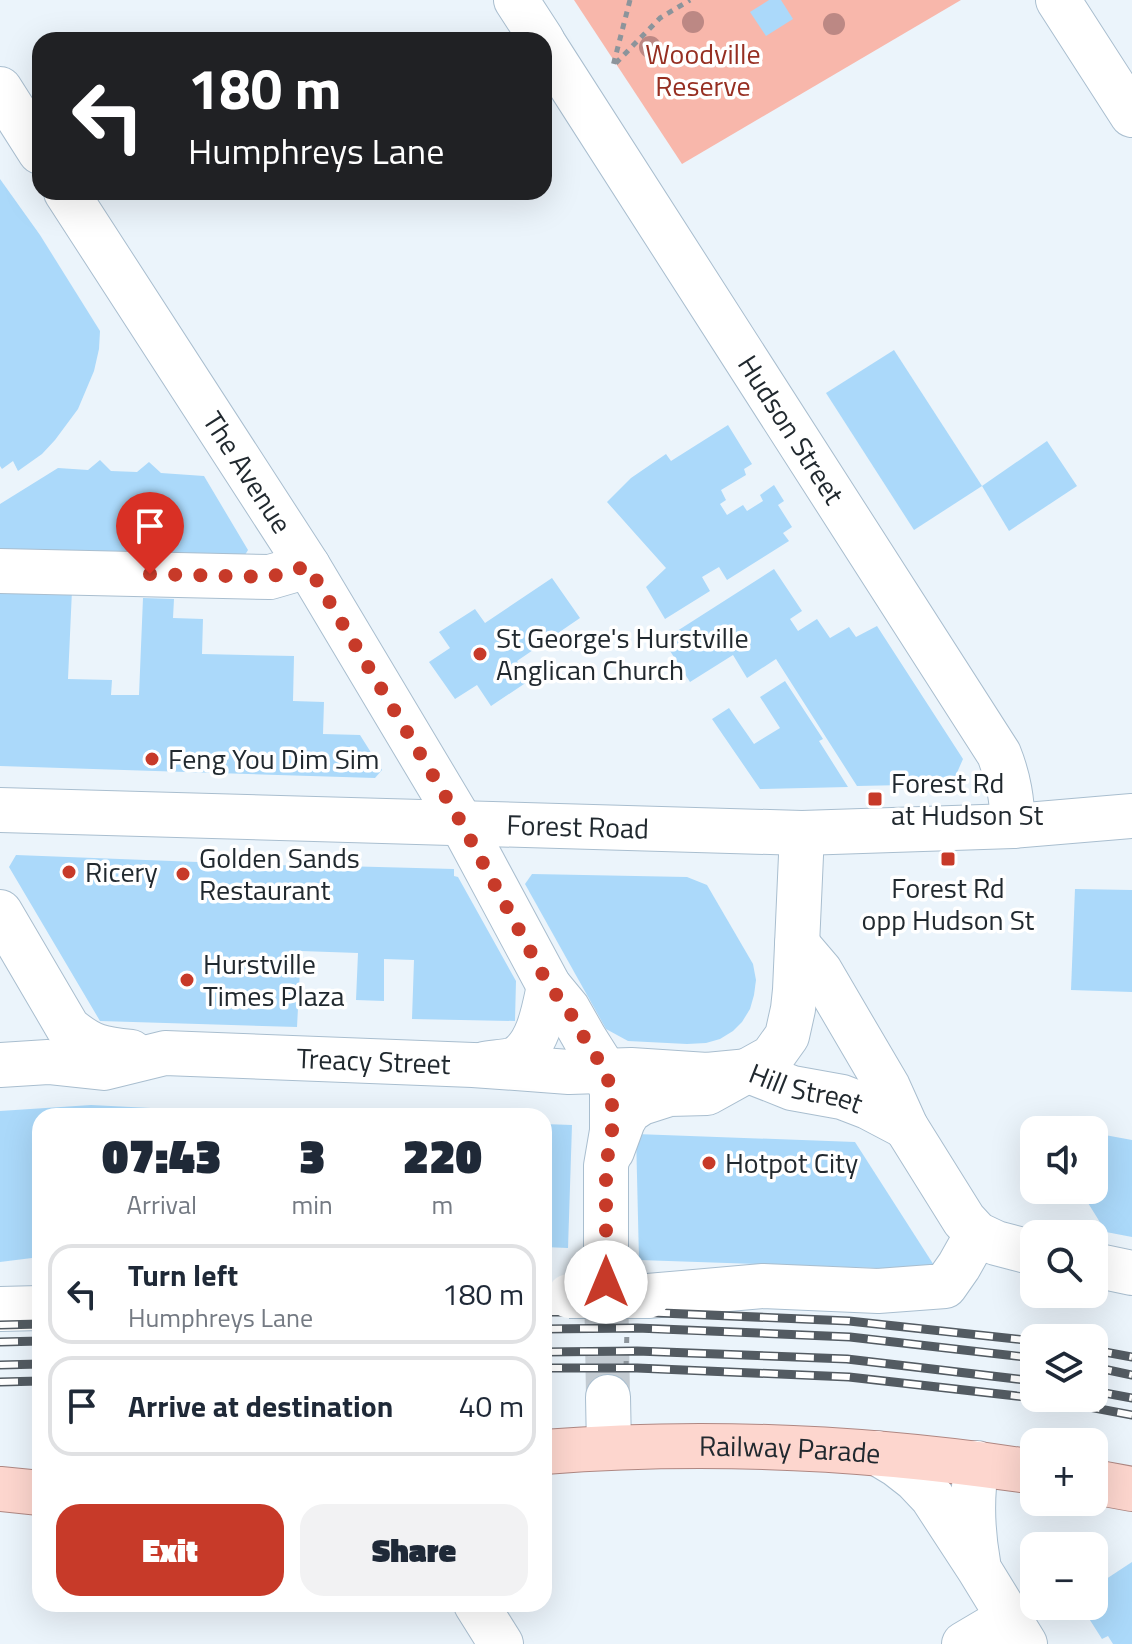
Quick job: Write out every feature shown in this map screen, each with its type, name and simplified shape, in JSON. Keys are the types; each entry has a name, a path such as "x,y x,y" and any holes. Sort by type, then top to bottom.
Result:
{"main road":[{"name":"Railway Parade","path":"552,1451 609,1447 775,1446 877,1453 1020,1470"},
{"path":"1108,1485 1132,1489"},
{"path":"0,1489 32,1492"}],"street":[{"name":"Hudson Street","path":"516,0 537,32"},
{"path":"1058,0 1132,115"},
{"name":"Hudson Street","path":"552,56 999,754 1008,775 1013,826"},
{"path":"0,89 32,139"},
{"name":"The Avenue","path":"71,200 308,566 462,824 549,986 568,1009 604,1069 612,1091 613,1109 606,1166 599,1297"},
{"path":"0,571 270,577 308,566"},
{"name":"Forest Road","path":"0,810 802,833 1013,826 1132,816"},
{"name":"Forest Road","path":"1013,826 1132,830"},
{"path":"798,929 816,883 829,866 844,851 876,830"},
{"name":"Hill Street","path":"749,1071 772,1057 787,1036 793,1009 802,833"},
{"path":"0,912 68,1028 84,1041 105,1049 165,1053"},
{"name":"Hill Street","path":"798,929 888,1087 906,1127 954,1207 1008,1245"},
{"path":"473,1065 515,1059 528,1047 538,1027 549,986"},
{"path":"815,1091 844,1071 860,1037"},
{"name":"Treacy Street","path":"0,1065 48,1062 104,1068 165,1053 473,1065 569,1072 604,1069 707,1075 749,1071"},
{"path":"473,1065 571,1096 592,1116 606,1166"},
{"path":"606,1166 623,1121 629,1111 641,1103 669,1094 707,1093 749,1071"},
{"name":"Hill Street","path":"749,1071 792,1088 842,1097 906,1127"},
{"path":"599,1297 763,1286 878,1291 945,1286 959,1266 1008,1245"},
{"path":"1108,1268 1132,1273"},
{"path":"0,1309 32,1308"},
{"path":"609,1447 617,1385"},
{"path":"877,1453 906,1472 932,1497 1016,1631 964,1644"},
{"path":"977,1463 972,1511 979,1569"},
{"path":"481,1612 501,1644"}],"path":[{"path":"630,0 613,66 660,18 690,0"},
{"path":"599,1297 617,1385"}],"green space":[{"name":"Woodville Reserve","path":"574,0 961,0 682,164"}],"building":[{"path":"769,0 781,0 793,19 766,36 750,12"},
{"path":"0,179 40,235 100,331 94,371 78,409 42,454 18,471 13,461 2,469 0,466"},
{"path":"894,350 982,486 914,530 826,393"},
{"path":"728,425 752,464 744,469 746,475 721,490 726,500 720,504 727,515 743,505 747,511 763,501 760,495 774,485 784,501 778,505 792,527 783,533 789,541 727,580 719,567 702,577 710,591 665,619 646,587 666,568 607,502 631,478 666,454 671,461"},
{"path":"1047,441 1077,486 1009,531 982,486"},
{"path":"100,460 111,471 137,472 149,462 161,473 204,476 248,550 237,568 0,561 0,504 58,468 88,470"},
{"path":"774,569 802,611 790,619 798,631 817,619 830,638 849,627 856,637 877,626 963,759 952,784 857,786 776,659 747,678 733,655 690,682 663,640"},
{"path":"552,578 580,618 517,661 530,680 491,706 477,685 455,699 429,662 450,648 439,632 475,609 485,623"},
{"path":"0,588 72,590 68,679 112,680 111,695 139,695 143,598 174,599 173,618 203,619 202,654 294,656 293,701 324,702 323,734 360,735 382,770 375,778 0,766"},
{"path":"785,681 823,739 819,741 848,787 760,789 712,719 729,708 754,744 780,728 760,697"},
{"name":"Hurstville Times Plaza","path":"16,855 454,869 454,876 458,877 516,981 515,1021 412,1019 414,960 384,959 384,1001 356,1000 358,953 301,951 297,1027 100,1021 9,867"},
{"path":"532,874 687,877 707,885 753,964 756,980 754,995 742,1022 720,1039 687,1044 628,1041 606,1029 525,884"},
{"path":"1075,889 1132,890 1132,992 1071,990"},
{"path":"91,1105 151,1108 46,1108"},
{"path":"32,1109 32,1258 0,1262 0,1111"},
{"path":"552,1124 572,1125 568,1248 552,1247"},
{"path":"636,1134 855,1142 937,1270 639,1260"},
{"path":"1108,1136 1132,1140 1132,1237 1108,1232 1108,1220 1099,1220 1089,1204 1108,1204"},
{"path":"1132,1562 1132,1644 1113,1644 1108,1636 1102,1639 1090,1620 1108,1620 1108,1578"}],"tunnel":[{"path":"606,1282 608,1397"}],"railway":[{"path":"552,1312 638,1312 849,1321 1020,1339"},
{"path":"0,1325 32,1324"},
{"path":"552,1329 637,1328 850,1337 1020,1356"},
{"path":"0,1342 32,1341"},
{"path":"552,1352 637,1351 847,1359 1020,1379"},
{"path":"1108,1353 1132,1357"},
{"path":"0,1365 32,1364"},
{"path":"552,1368 637,1368 849,1377 1052,1400 1132,1415"},
{"path":"1108,1370 1132,1375"},
{"path":"0,1382 32,1381"},
{"path":"1108,1394 1132,1398"}],"place":[{"name":"St George's Hurstville Anglican Church","path":"480,654"},
{"name":"Feng You Dim Sim","path":"152,759"},
{"name":"Forest Rd at Hudson St","path":"875,799"},
{"name":"Forest Rd opp Hudson St","path":"948,859"},
{"name":"Ricery","path":"69,872"},
{"name":"Golden Sands Restaurant","path":"183,874"},
{"name":"Hurstville Times Plaza","path":"187,980"},
{"name":"Hotpot City","path":"709,1163"}],"route":[{"path":"150,574 270,577 308,566 462,824 549,986 568,1009 604,1069 612,1091 613,1109 606,1166 606,1282"}]}
